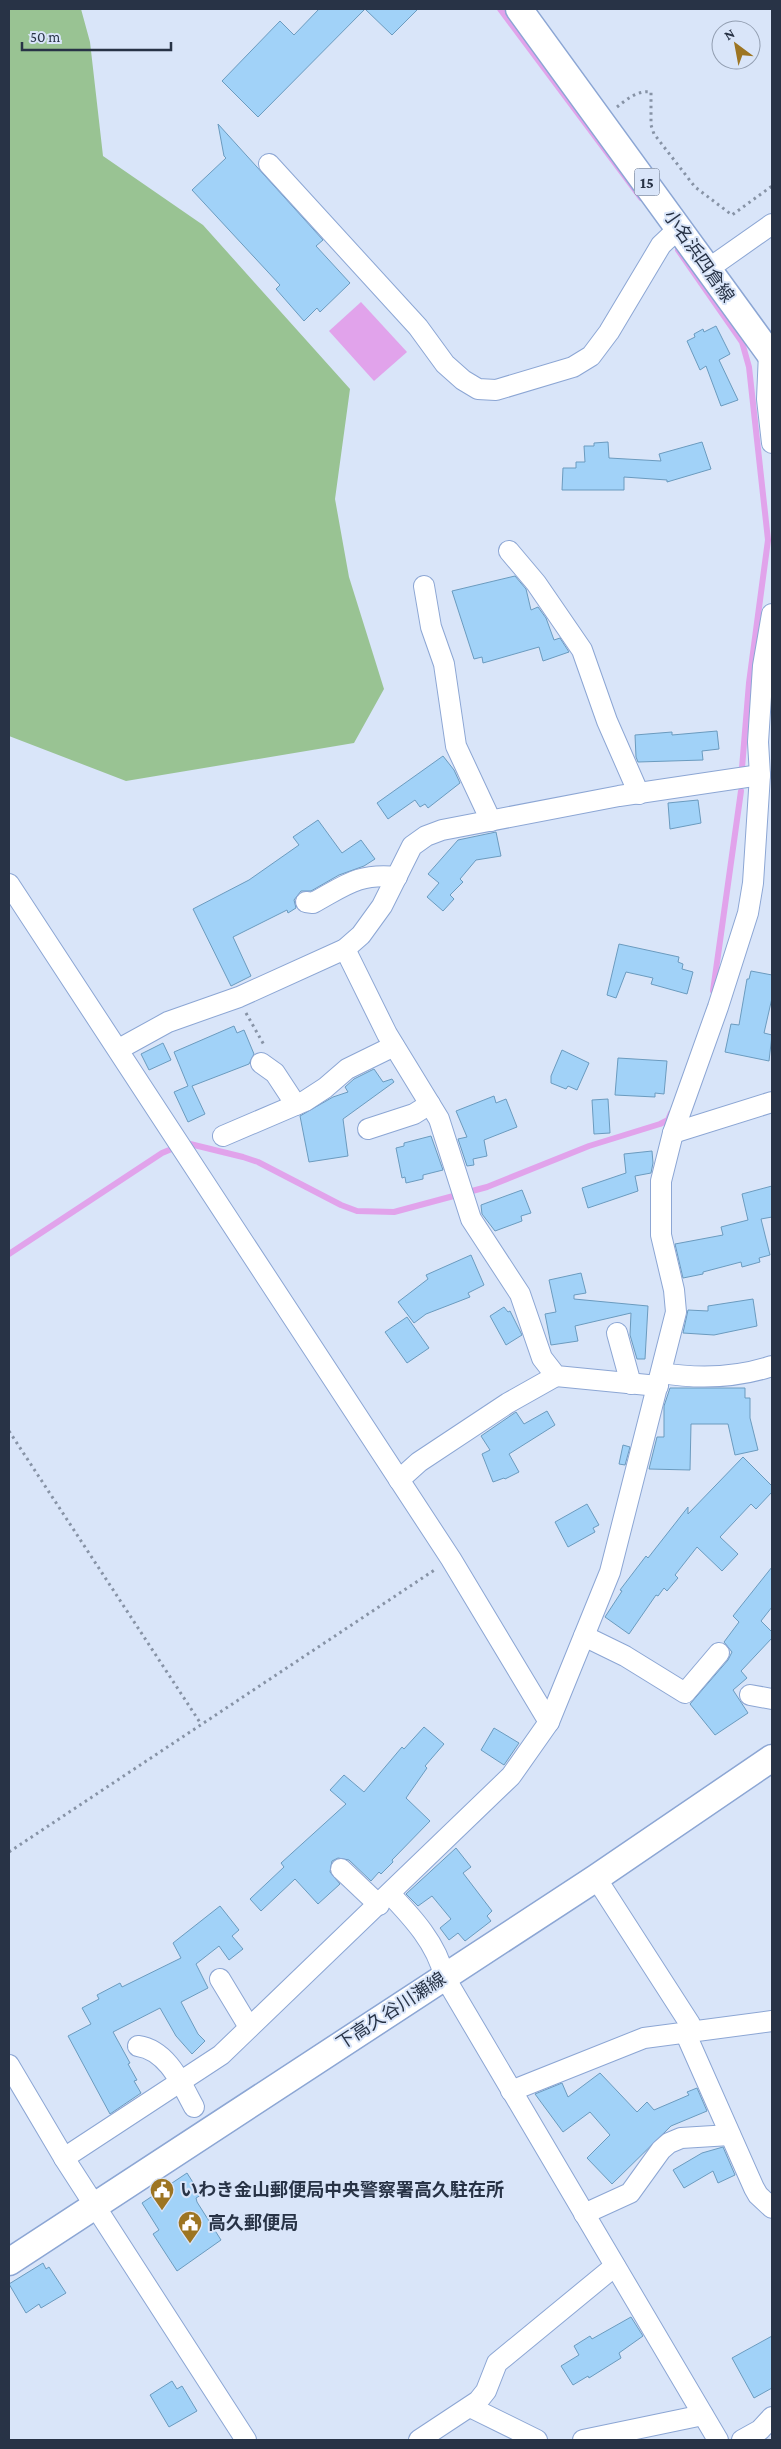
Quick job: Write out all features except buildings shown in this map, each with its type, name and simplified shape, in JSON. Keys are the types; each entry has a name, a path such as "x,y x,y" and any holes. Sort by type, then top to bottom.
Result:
{"main road":[{"name":"小名浜四倉線","path":"519,9 680,227 708,269 771,355"},
{"name":"下高久谷川瀬線","path":"9,2262 596,1878 772,1758"}],"street":[{"path":"269,164 418,327 445,364 462,380 478,389 496,390 573,367 592,356 609,332 661,245 680,227"},
{"path":"708,269 772,224"},
{"path":"771,355 767,399 772,443"},
{"path":"509,551 563,619 582,650 607,721 639,794"},
{"path":"424,586 431,627 444,664 456,746 491,820"},
{"path":"64,2158 221,2055 511,1776 549,1722 610,1572 676,1312 674,1290 661,1234 661,1181 673,1133 718,1007 748,913 753,882 760,775 758,742 762,685 772,614"},
{"path":"119,1050 160,1026 237,998 345,949 362,935 382,906 412,846 426,836 442,830 491,820 760,775"},
{"path":"306,902 313,903 358,870 397,877"},
{"path":"9,884 451,1559 549,1722"},
{"path":"345,949 394,1046 439,1119 471,1219 520,1294 542,1358 556,1376"},
{"path":"223,1136 296,1105 325,1088 346,1069 394,1046"},
{"path":"262,1064 275,1073 296,1105"},
{"path":"673,1133 772,1102"},
{"path":"368,1129 414,1114 430,1104"},
{"path":"616,1333 631,1384"},
{"path":"399,1480 419,1462 443,1446 530,1389 556,1376 631,1384 660,1380 719,1377 759,1371 772,1366"},
{"path":"584,1636 626,1656 685,1693 719,1653"},
{"path":"750,1695 772,1699"},
{"path":"341,1869 416,1922 441,1963 444,1976 510,2091 718,2440"},
{"path":"596,1878 690,2024 688,2039 730,2135 754,2188 772,2208"},
{"path":"220,1980 249,2027"},
{"path":"510,2091 644,2038 772,2022"},
{"path":"138,2046 146,2047 156,2053 172,2068 194,2106"},
{"path":"9,2065 64,2158 246,2440"},
{"path":"584,2214 630,2193 661,2150 669,2143 688,2137 730,2135"},
{"path":"419,2440 470,2407 486,2392 497,2363 615,2266"},
{"path":"470,2407 537,2440"},
{"path":"583,2440 703,2415"},
{"path":"742,2440 760,2430 772,2417"}],"path":[{"path":"600,119 629,98 644,91 651,92 651,125 654,134 695,187 732,215 772,186"},
{"path":"237,998 270,1054 262,1064"},
{"path":"9,1431 201,1724"},
{"path":"9,1852 451,1559"}],"green space":[{"path":"9,9 81,9 90,42 103,156 203,225 350,389 335,499 349,577 384,689 354,743 126,781 9,736"}],"shaded area":[{"path":"361,302 407,352 374,381 329,331"}],"waterway":[{"path":"500,9 641,198"},
{"path":"678,250 742,342 749,367 768,540 749,683 742,768"},
{"path":"713,991 741,791"},
{"path":"9,1254 162,1153 186,1143 258,1162 341,1205 357,1211 394,1212 487,1187 589,1146 660,1124 668,1120 671,1113"}],"place":[{"name":"いわき金山郵便局中央警察署高久駐在所","path":"162,2211"},
{"name":"高久郵便局","path":"190,2244"}]}
